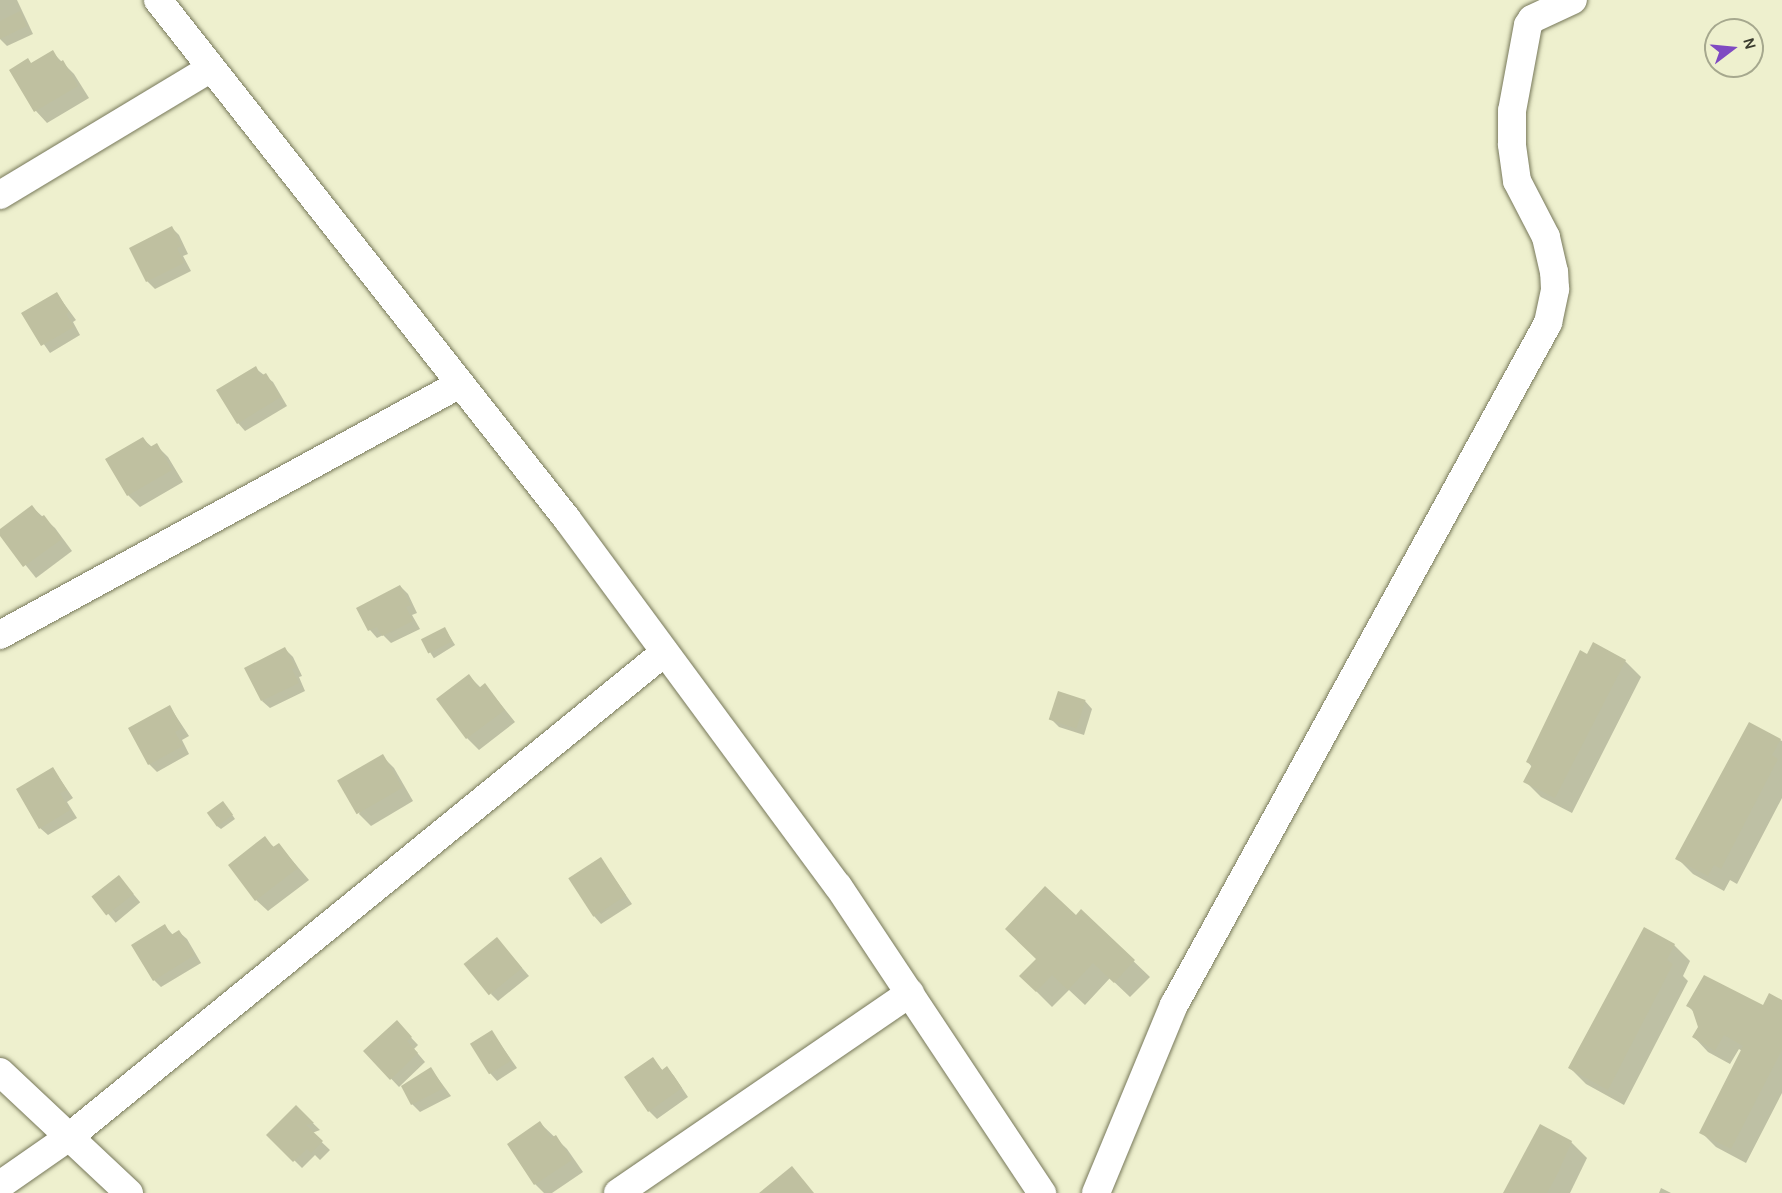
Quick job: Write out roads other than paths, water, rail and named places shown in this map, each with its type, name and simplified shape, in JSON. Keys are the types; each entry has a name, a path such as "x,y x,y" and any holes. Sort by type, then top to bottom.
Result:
{"street":[{"path":"158,0 567,519 838,886 1042,1193"},
{"path":"1096,1193 1174,1005 1548,323 1555,289 1554,272 1546,237 1517,181 1512,144 1512,111 1528,25 1532,19 1573,0"},
{"path":"0,195 211,68"},
{"path":"0,635 460,384"},
{"path":"0,1185 69,1137 665,652"},
{"path":"618,1193 910,993"},
{"path":"0,1072 129,1193"}]}
